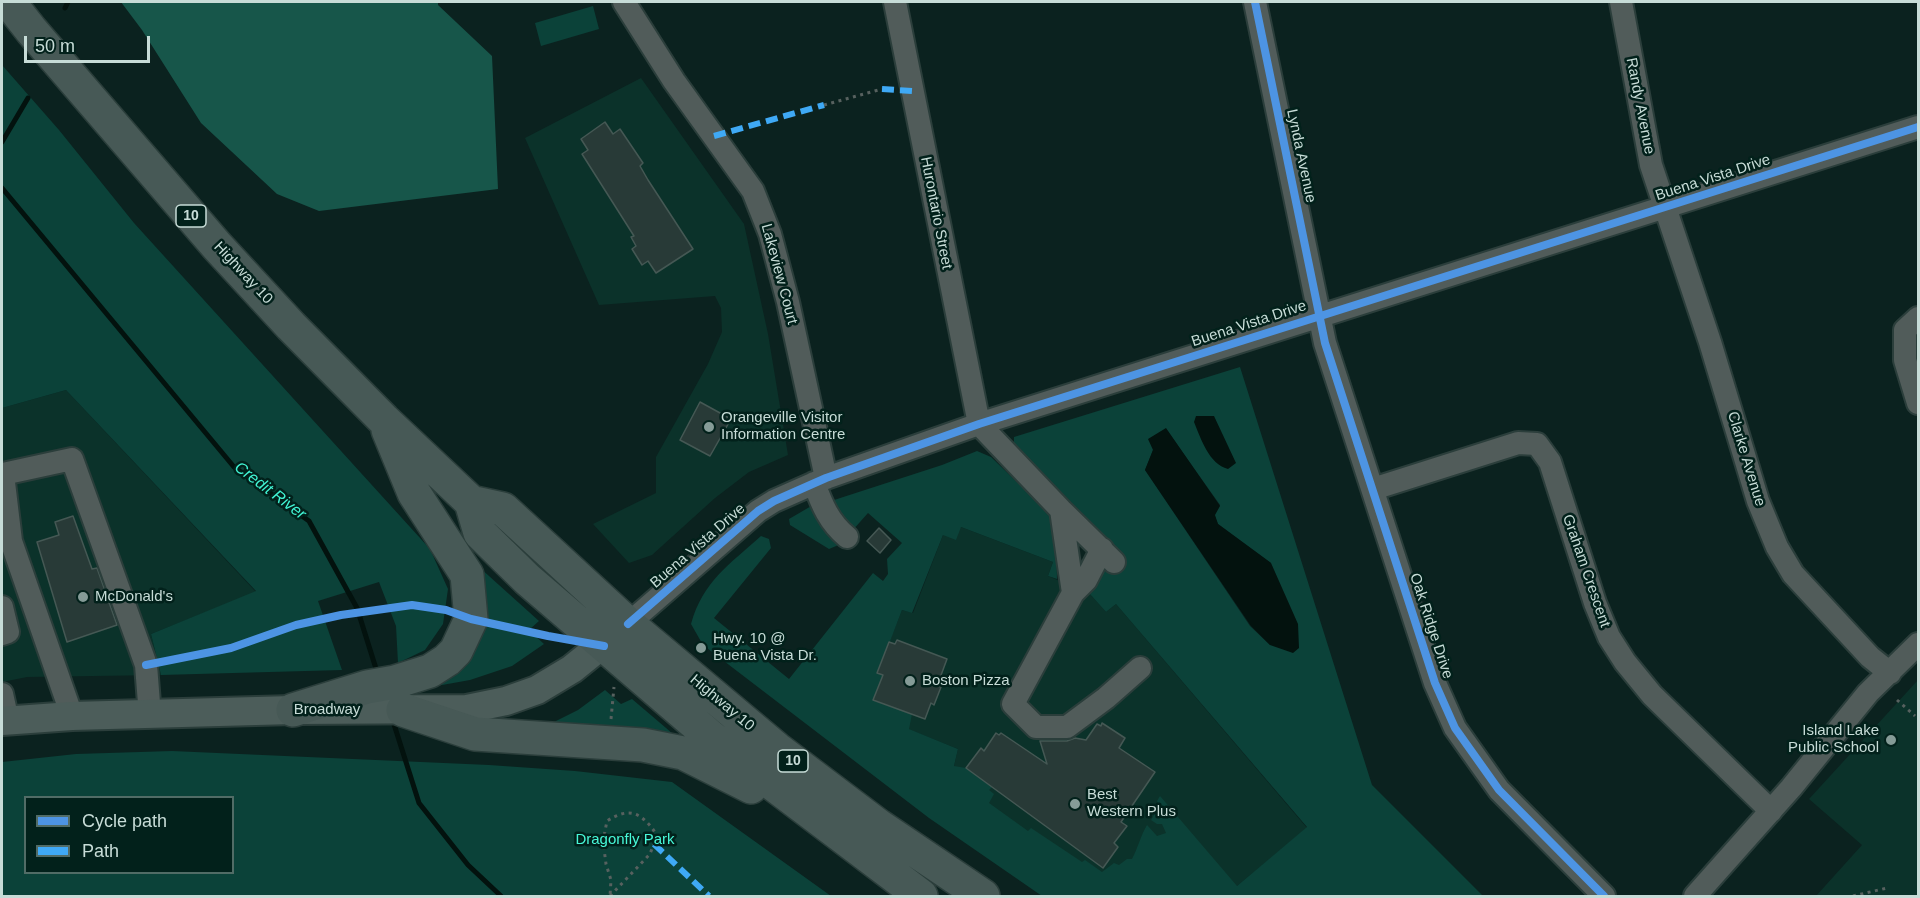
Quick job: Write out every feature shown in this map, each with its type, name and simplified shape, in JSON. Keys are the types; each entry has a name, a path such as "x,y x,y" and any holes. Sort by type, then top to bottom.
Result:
{"highway":[{"name":"Highway 10","path":"9,2 217,246 291,326 384,420 471,502 503,509 628,624 777,749 879,826 983,897"},
{"path":"293,710 385,697 447,660 456,651 471,618 467,575 414,493 384,420"},
{"name":"10","path":"471,502 480,533 527,579 712,738 921,897"},
{"path":"385,697 475,734 644,745 682,753 819,818"}],"main road":[{"path":"385,697 467,709 506,701 537,690 572,669 604,646 628,624"},
{"name":"Broadway","path":"5,721 72,716 150,716 293,710"}],"street":[{"name":"Lakeview Court","path":"624,2 674,81 753,192 770,234 788,302 825,513 847,537"},
{"name":"Hurontario Street","path":"895,2 979,424"},
{"name":"Lynda Avenue","path":"1256,2 1319,315"},
{"name":"Randy Avenue","path":"1621,2 1651,165 1666,208"},
{"name":"Buena Vista Drive","path":"628,624 758,512 786,495 820,481 979,424 1918,127"},
{"name":"Clarke Avenue","path":"1666,208 1758,501 1777,548 1804,587 1870,657 1890,674"},
{"name":"Oak Ridge Drive","path":"1319,315 1325,343 1421,644 1455,728 1499,790 1604,897"},
{"path":"1918,318 1905,330 1905,360 1918,403"},
{"path":"979,424 1108,556 1073,593 1013,704 1036,727 1067,727 1106,698 1140,668"},
{"name":"Graham Crescent","path":"1373,489 1518,443 1537,444 1550,462 1595,603 1614,645 1652,695 1771,811"},
{"path":"72,716 11,541 3,474 72,459 146,665 150,716"},
{"path":"1061,510 1073,593"},
{"path":"2,608 8,632 2,634"},
{"path":"1695,897 1771,811 1868,693 1890,674 1918,644"},
{"path":"2,694 5,721"}],"path":[{"path":"824,105 882,89"},
{"path":"610,742 614,685"},
{"path":"1897,700 1915,716"},
{"path":"620,813 637,814 657,835 650,854 610,896 611,880 603,841 607,821 620,813"},
{"path":"1853,897 1887,888"}],"shaded area":[{"path":"121,2 438,2 438,5 492,56 498,189 319,211 277,194 201,123 142,30"},
{"path":"641,78 744,224 768,334 788,455 749,472 715,498 652,555 629,563 593,524 656,493 656,457 708,364 722,332 721,308 715,296 599,305 525,138"},
{"path":"66,390 256,592 151,634 161,675 27,677 2,682 2,408"},
{"path":"1196,416 1214,416 1236,463 1228,469 1216,462 1206,450 1194,422"},
{"path":"1166,428 1220,506 1215,515 1218,524 1271,563 1298,624 1299,648 1293,653 1270,645 1251,626 1145,470 1153,450 1148,439"},
{"path":"961,527 1053,562 1048,576 1089,593 1106,612 1116,604 1307,828 1231,891 1135,895 975,812 954,766 958,749 908,729 873,700 882,675 877,673 902,610 913,613 943,535"},
{"name":"Island Lake Public School","path":"1918,680 1918,896 1816,896 1862,845 1809,799"}],"green space":[{"path":"593,6 599,29 541,46 535,23"},
{"path":"2,65 59,130 134,223 430,549 448,589 443,624 425,650 398,663 396,626 379,582 318,601 342,670 161,675 151,634 256,591 66,390 2,408"},
{"path":"1240,367 1372,785 1483,896 1042,896 929,818 703,645 691,624 702,596 728,565 761,536 769,539 771,548 714,618 789,679 873,573 883,581 888,574 887,559 902,543 868,513 852,531 831,501 942,465 977,451 991,457 1050,514 1056,527 1057,579 1048,576 1053,562 961,527 956,540 943,535 912,613 902,610 878,673 883,675 874,700 912,714 909,729 958,749 954,766 966,768 992,787 989,790 994,794 989,803 1028,831 1031,828 1082,862 1085,860 1102,872 1114,863 1119,865 1127,859 1132,859 1147,825 1157,836 1166,833 1162,824 1151,820 1159,807 1157,801 1160,796 1237,886 1307,827 1116,604 1106,612 1089,593 1098,575 1108,571 1124,557 1014,444 1014,437","holes":["1166,429 1220,505 1214,515 1218,524 1271,563 1270,645 1250,626 1145,470 1153,450"]},
{"path":"813,505 841,544 829,549 790,525 789,519"},
{"path":"479,567 539,621 529,630 544,644 512,666 470,680 431,687"},
{"path":"605,690 621,704 632,699 686,745 546,726 578,710"},
{"name":"Dragonfly Park","path":"172,751 489,765 575,771 672,782 831,896 2,896 2,762 76,754"}],"building":[{"path":"605,122 613,134 620,129 643,163 640,166 648,180 693,249 656,273 648,261 642,265 632,249 636,246 631,237 634,236 582,154 588,150 581,139"},
{"name":"Orangeville Visitor Information Centre","path":"700,402 731,419 710,456 680,440"},
{"name":"McDonald's","path":"73,516 92,569 97,568 117,625 67,642 37,542 59,535 55,522"},
{"path":"879,528 891,540 880,553 867,541"},
{"name":"Boston Pizza","path":"897,640 947,659 937,686 941,687 925,719 873,700 883,675 877,673 889,642 895,644"},
{"name":"Best Western Plus","path":"1102,723 1125,738 1119,748 1155,772 1121,822 1127,826 1114,843 1118,847 1103,868 966,768 981,748 984,751 996,733 999,735 1001,733 1047,764 1040,741 1067,741 1075,738 1086,740 1097,724 1101,726"}],"waterway":[{"name":"Credit River","path":"65,8 68,2"},
{"name":"Credit River","path":"2,142 28,98"},
{"name":"Credit River","path":"2,188 234,467 309,521 357,608 378,675"},
{"name":"Credit River","path":"392,718 419,803 468,865 501,896"}],"marked path":[{"path":"882,89 912,91"},
{"path":"714,136 824,105"},
{"path":"654,844 709,896"}],"cycle path":[{"path":"1255,2 1325,343 1435,683 1455,728 1499,790 1604,896"},
{"path":"628,624 758,511 774,501 826,478 979,424 1918,127"},
{"path":"146,665 231,648 296,625 341,615 412,605 446,610 471,619 604,646"}],"place":[{"name":"Orangeville Visitor Information Centre","path":"709,427"},
{"name":"McDonald's","path":"83,597"},
{"name":"Hwy. 10 @ Buena Vista Dr.","path":"701,648"},
{"name":"Boston Pizza","path":"910,681"},
{"name":"Island Lake Public School","path":"1891,740"},
{"name":"Best Western Plus","path":"1075,804"}]}
